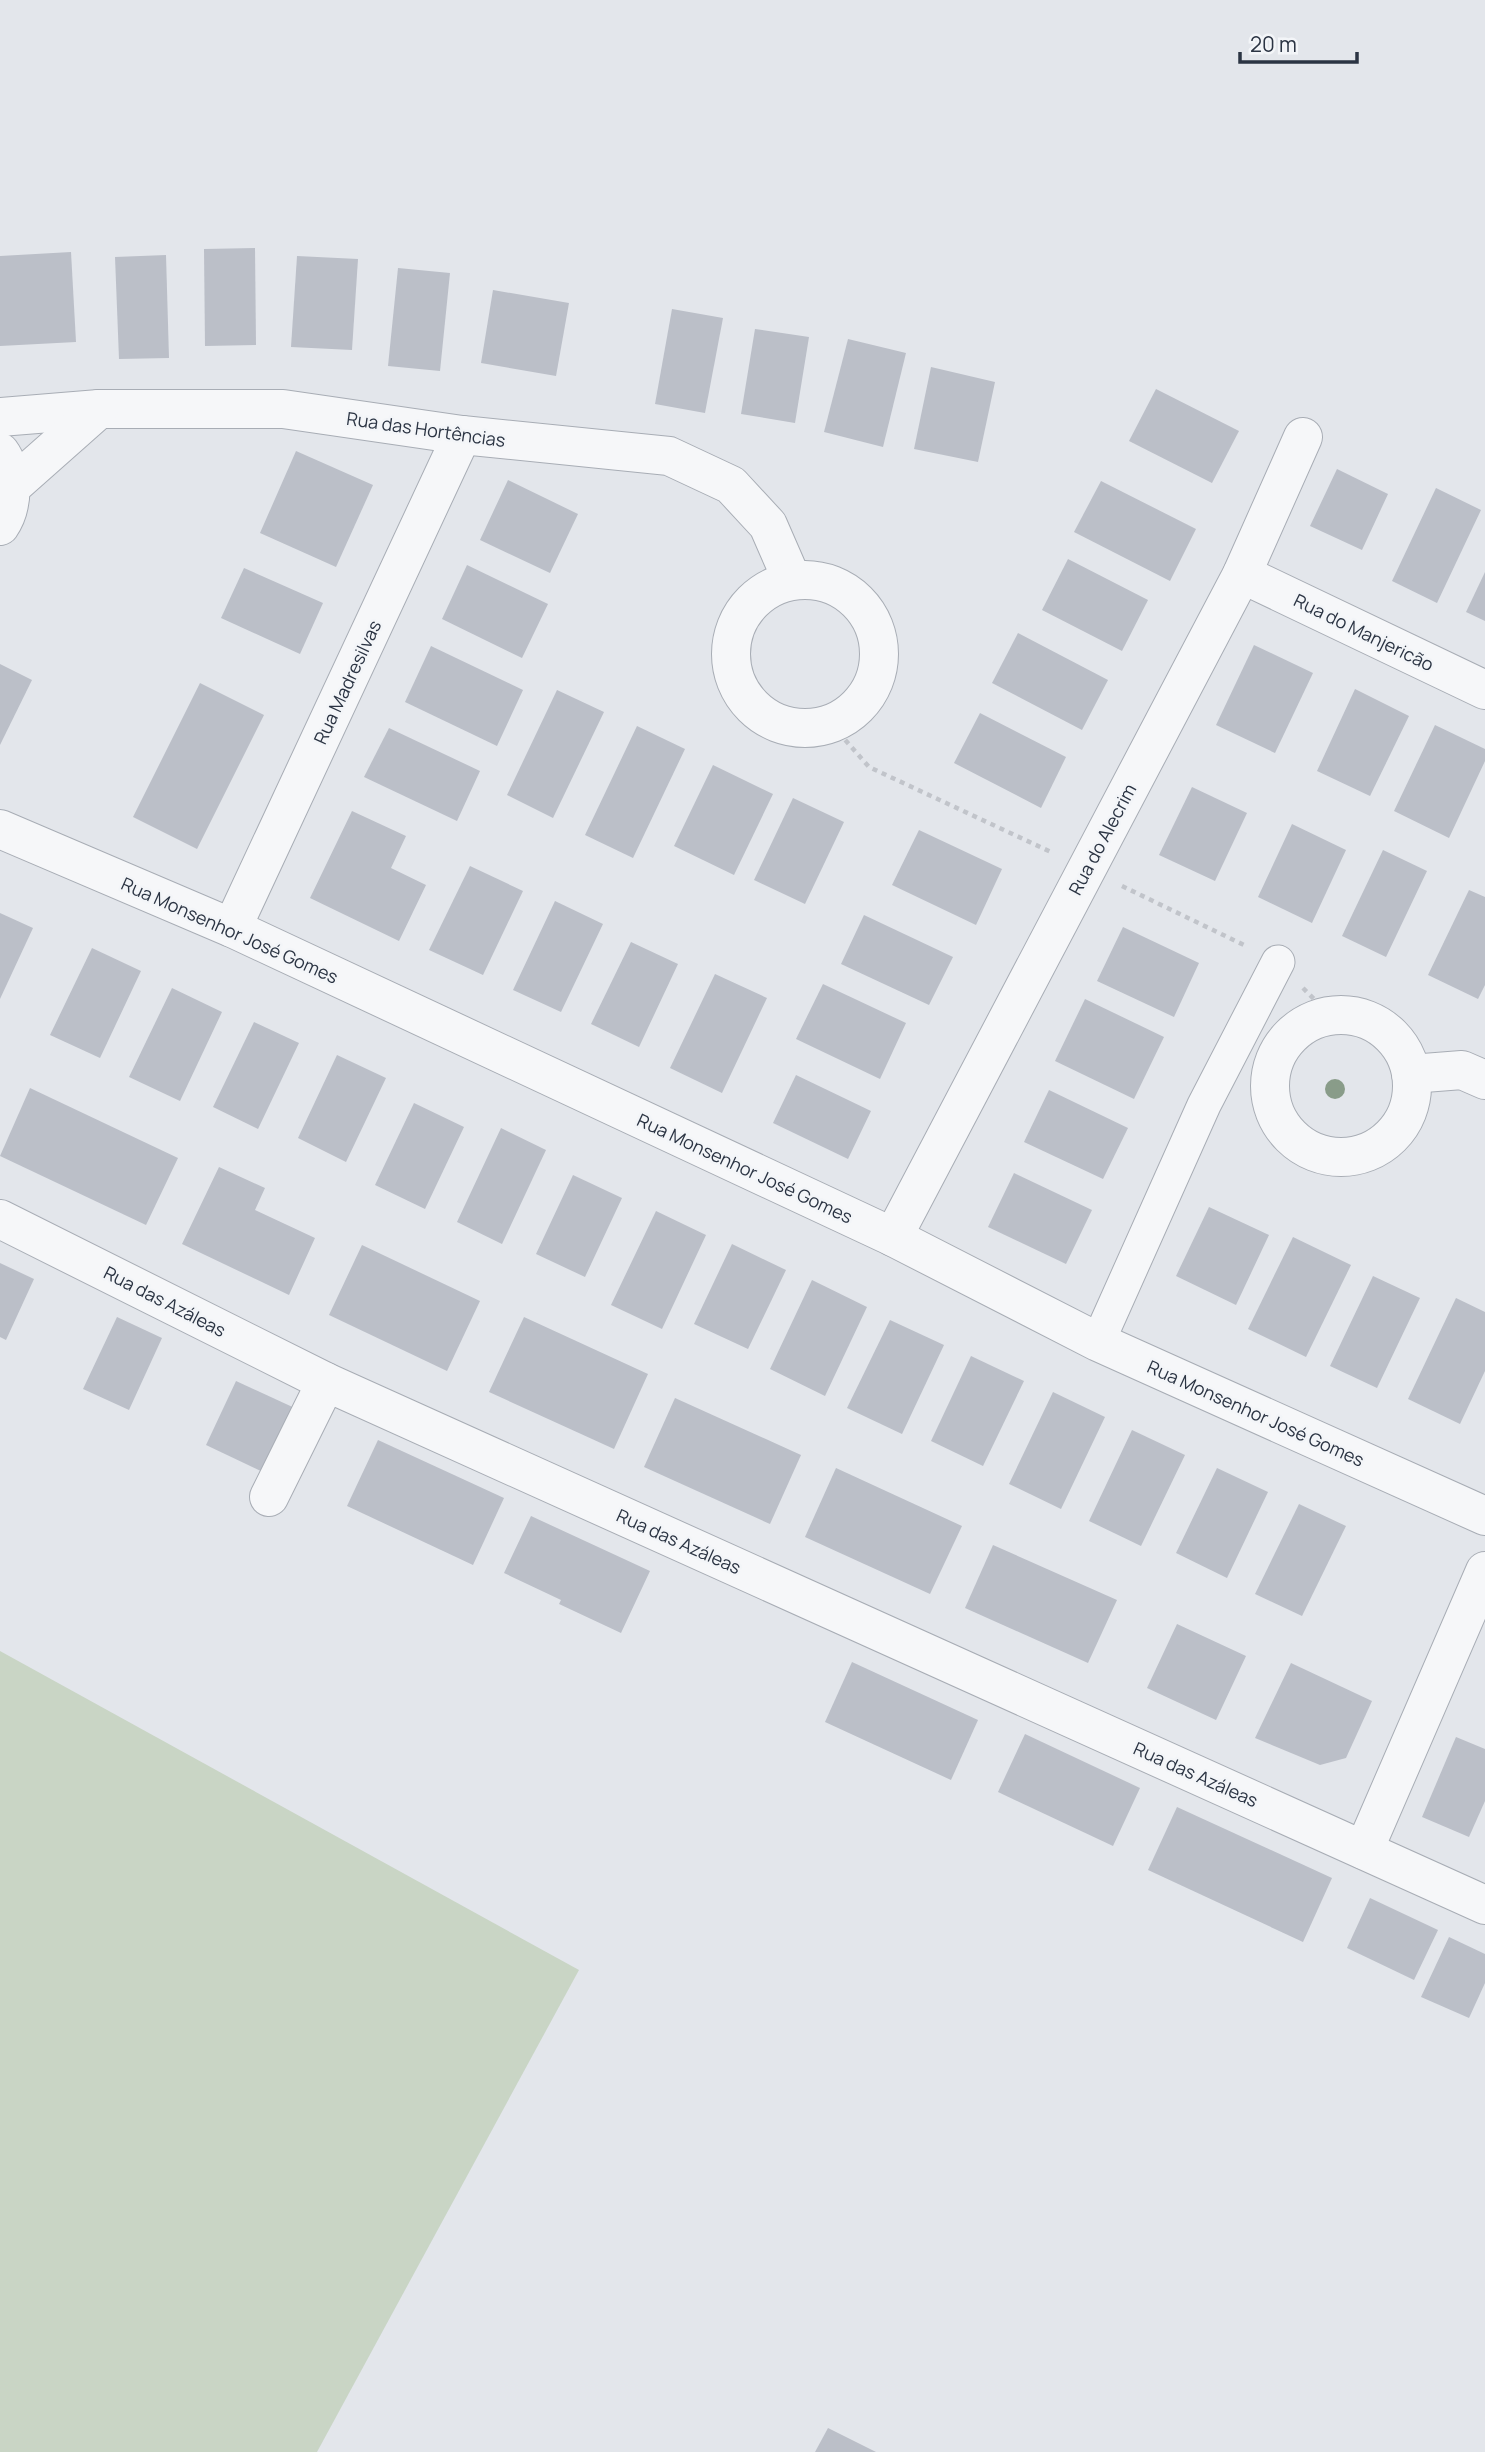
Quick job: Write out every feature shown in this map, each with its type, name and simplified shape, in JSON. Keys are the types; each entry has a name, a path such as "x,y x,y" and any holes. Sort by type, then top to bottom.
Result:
{"street":[{"name":"Rua das Hortências","path":"0,416 99,409 283,409 462,435 669,456 732,485 768,526 792,580"},
{"path":"0,526 6,518 6,469 99,409"},
{"name":"Rua Madresilvas","path":"232,928 462,435"},
{"name":"Rua do Alecrim","path":"893,1237 1242,574 1303,437"},
{"name":"Rua do Manjericão","path":"1242,574 1485,690"},
{"name":"Rua Monsenhor José Gomes","path":"0,829 232,928 893,1237 1098,1342 1485,1516"},
{"path":"1098,1342 1204,1105 1278,962"},
{"path":"1411,1074 1462,1070 1485,1080"},
{"name":"Rua das Azáleas","path":"0,1219 326,1382 1485,1905"},
{"path":"269,1497 326,1382"},
{"path":"1364,1850 1485,1571"}],"green space":[{"path":"0,1651 579,1970 317,2452 0,2452"}],"building":[{"path":"255,248 256,345 205,346 204,249"},
{"path":"71,252 76,342 0,346 0,256"},
{"path":"166,255 169,358 119,359 115,257"},
{"path":"297,256 358,259 352,350 291,347"},
{"path":"398,268 450,273 440,371 388,366"},
{"path":"493,290 569,303 556,376 481,363"},
{"path":"672,309 723,318 705,413 655,404"},
{"path":"755,329 809,337 795,423 741,414"},
{"path":"848,339 906,353 883,447 824,432"},
{"path":"931,367 995,382 978,462 914,449"},
{"path":"1156,389 1239,431 1212,483 1129,441"},
{"path":"296,451 373,485 336,567 260,533"},
{"path":"1337,469 1388,494 1362,550 1310,526"},
{"path":"508,480 578,514 550,573 480,540"},
{"path":"1101,481 1196,529 1170,581 1074,532"},
{"path":"1436,488 1481,510 1437,603 1392,581"},
{"path":"1068,559 1148,600 1122,651 1042,610"},
{"path":"467,565 548,604 522,658 442,619"},
{"path":"244,568 323,603 300,654 221,618"},
{"path":"1485,572 1485,621 1466,612"},
{"path":"1018,633 1108,680 1082,730 992,683"},
{"path":"1254,645 1313,673 1275,753 1216,725"},
{"path":"431,646 523,690 497,746 405,702"},
{"path":"0,664 32,680 0,745"},
{"path":"200,683 264,715 197,849 133,817"},
{"path":"1355,689 1409,716 1370,796 1317,771"},
{"path":"557,690 604,712 553,818 507,795"},
{"path":"980,713 1066,757 1041,808 954,763"},
{"path":"1435,725 1485,749 1485,761 1449,838 1394,811"},
{"path":"637,726 685,749 633,858 585,835"},
{"path":"389,728 480,771 457,821 364,777"},
{"path":"713,765 773,794 734,875 674,846"},
{"path":"1192,787 1247,813 1215,881 1159,855"},
{"path":"793,798 844,822 805,904 754,880"},
{"path":"352,811 406,836 391,868 426,885 399,941 310,898"},
{"path":"1292,824 1346,850 1312,923 1258,897"},
{"path":"919,830 1002,869 976,925 892,885"},
{"path":"1383,850 1427,871 1386,957 1342,936"},
{"path":"470,866 523,891 483,975 429,950"},
{"path":"1469,890 1485,897 1485,985 1478,999 1428,975"},
{"path":"555,901 603,924 561,1012 513,990"},
{"path":"0,913 33,928 0,999"},
{"path":"864,915 953,957 929,1005 841,964"},
{"path":"1123,927 1199,963 1174,1017 1097,981"},
{"path":"631,942 678,964 639,1047 591,1024"},
{"path":"92,948 141,971 100,1058 50,1035"},
{"path":"715,974 767,998 722,1093 670,1068"},
{"path":"823,984 906,1023 880,1079 796,1039"},
{"path":"172,988 222,1012 180,1101 129,1077"},
{"path":"1085,999 1164,1037 1134,1099 1055,1061"},
{"path":"254,1022 299,1043 258,1129 213,1107"},
{"path":"337,1055 386,1078 346,1162 298,1138"},
{"path":"796,1075 871,1111 848,1159 773,1123"},
{"path":"30,1088 178,1158 146,1225 0,1156"},
{"path":"1049,1090 1128,1128 1103,1179 1024,1142"},
{"path":"414,1103 464,1127 425,1209 375,1185"},
{"path":"501,1128 546,1150 502,1244 457,1222"},
{"path":"219,1167 265,1188 255,1210 315,1238 289,1295 182,1244"},
{"path":"1014,1173 1092,1210 1066,1264 988,1227"},
{"path":"573,1175 622,1198 585,1277 536,1254"},
{"path":"1209,1207 1269,1235 1236,1305 1176,1276"},
{"path":"656,1211 706,1235 662,1329 611,1305"},
{"path":"1293,1237 1351,1265 1306,1357 1248,1329"},
{"path":"732,1244 786,1270 748,1349 694,1324"},
{"path":"362,1245 480,1301 447,1371 329,1315"},
{"path":"0,1263 34,1279 6,1340 0,1337"},
{"path":"1373,1276 1420,1298 1377,1388 1330,1366"},
{"path":"812,1280 867,1307 825,1396 770,1369"},
{"path":"1456,1298 1485,1312 1485,1371 1460,1424 1408,1399"},
{"path":"117,1317 162,1338 129,1410 83,1389"},
{"path":"524,1317 648,1374 614,1449 489,1392"},
{"path":"890,1320 944,1345 902,1434 847,1408"},
{"path":"971,1356 1024,1381 983,1466 931,1441"},
{"path":"236,1381 299,1410 269,1475 206,1445"},
{"path":"1053,1392 1105,1417 1061,1509 1009,1484"},
{"path":"675,1398 801,1455 770,1524 644,1467"},
{"path":"1132,1430 1185,1455 1141,1546 1089,1521"},
{"path":"378,1440 504,1498 473,1565 347,1506"},
{"path":"836,1468 962,1526 930,1594 805,1537"},
{"path":"1217,1468 1268,1492 1227,1578 1176,1553"},
{"path":"1299,1504 1346,1526 1302,1616 1255,1594"},
{"path":"531,1516 650,1571 621,1633 559,1604 561,1600 504,1573"},
{"path":"993,1545 1117,1600 1088,1663 965,1608"},
{"path":"1177,1624 1246,1656 1216,1720 1147,1688"},
{"path":"852,1662 978,1720 951,1780 825,1722"},
{"path":"1291,1663 1372,1701 1346,1758 1320,1765 1255,1738"},
{"path":"1025,1734 1140,1788 1113,1846 998,1792"},
{"path":"1456,1737 1485,1749 1485,1801 1469,1837 1422,1817"},
{"path":"1177,1807 1332,1878 1303,1942 1148,1870"},
{"path":"1370,1898 1438,1930 1414,1980 1347,1948"},
{"path":"1449,1937 1485,1954 1485,1983 1469,2018 1421,1997"},
{"path":"828,2428 876,2452 815,2452"}]}
